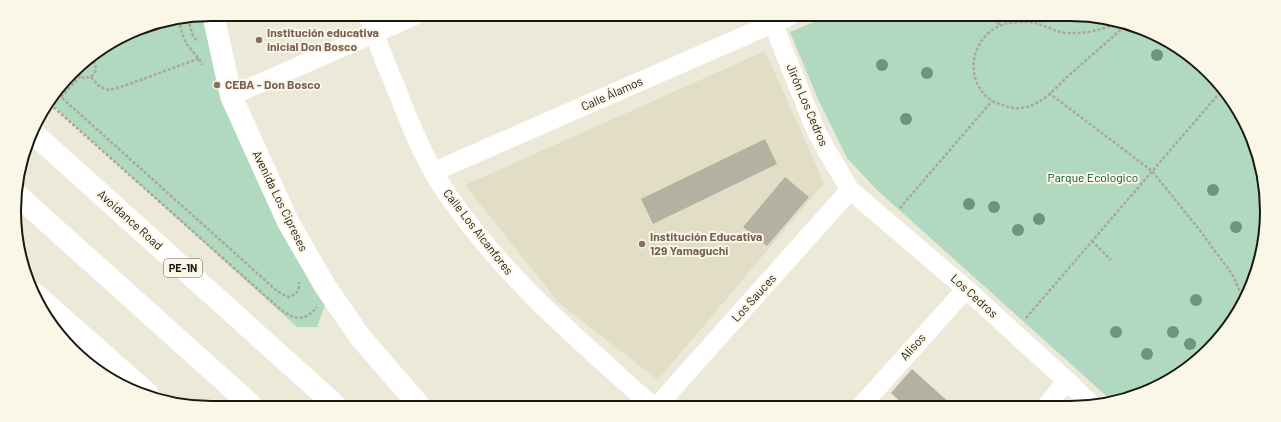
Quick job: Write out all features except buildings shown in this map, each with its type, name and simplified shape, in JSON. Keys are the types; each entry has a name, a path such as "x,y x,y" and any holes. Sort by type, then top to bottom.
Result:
{"main road":[{"name":"Avenida Los Cipreses","path":"215,21 231,96 288,222 325,286 360,337 416,401"},
{"name":"Avoidance Road","path":"36,136 332,401"},
{"path":"21,199 247,401"},
{"path":"44,301 141,388"}],"street":[{"name":"Calle Los Alcanfores","path":"370,21 415,134 433,172 455,206 513,277 550,314 648,401"},
{"path":"231,96 403,21"},
{"name":"Calle Álamos","path":"433,172 769,21"},
{"name":"Jirón Los Cedros","path":"771,21 816,131 850,190"},
{"name":"Los Cedros","path":"850,190 966,289 1087,400"},
{"name":"Los Sauces","path":"662,401 850,190"},
{"name":"Alisos","path":"865,401 966,289"},
{"path":"1050,401 1067,381"}],"path":[{"path":"998,21 999,25"},
{"path":"1109,25 1090,32 1065,33 1034,23 1014,22 999,25 988,33 979,43 974,56 973,70 977,83 984,95 992,101 1009,108 1022,108 1036,104 1122,28"},
{"path":"189,23 193,36 202,47"},
{"path":"180,24 182,34 189,47 200,58 202,65"},
{"path":"91,77 100,87 109,90 124,86 200,58"},
{"path":"93,62 96,67 95,73 91,77 83,78 80,76 61,97 277,291 288,297 296,294 299,287 298,276"},
{"path":"1049,93 1152,171 1198,228 1232,274 1241,293"},
{"path":"1026,318 1219,93"},
{"path":"887,222 992,101"},
{"path":"52,106 280,310 290,317 306,317 316,308 318,303"},
{"path":"1092,241 1112,260"}],"shaded area":[{"name":"Institución Educativa 129 Yamaguchi","path":"765,51 824,183 658,380 559,303 465,185"}],"green space":[{"path":"208,21 327,299 317,327 297,327 53,105 68,86 95,60 116,46 138,35 162,27"},
{"name":"Parque Ecologico","path":"816,21 1082,21 1119,27 1143,35 1165,46 1186,60 1221,95 1235,116 1246,138 1254,162 1260,199 1260,223 1254,260 1246,284 1235,306 1221,327 1186,362 1165,376 1143,387 1119,395 1107,397 877,190 847,158 818,99 790,32"}],"place":[{"name":"Institución educativa inicial Don Bosco","path":"259,40"},
{"name":"CEBA - Don Bosco","path":"217,85"},
{"name":"Institución Educativa 129 Yamaguchi","path":"642,244"}]}
